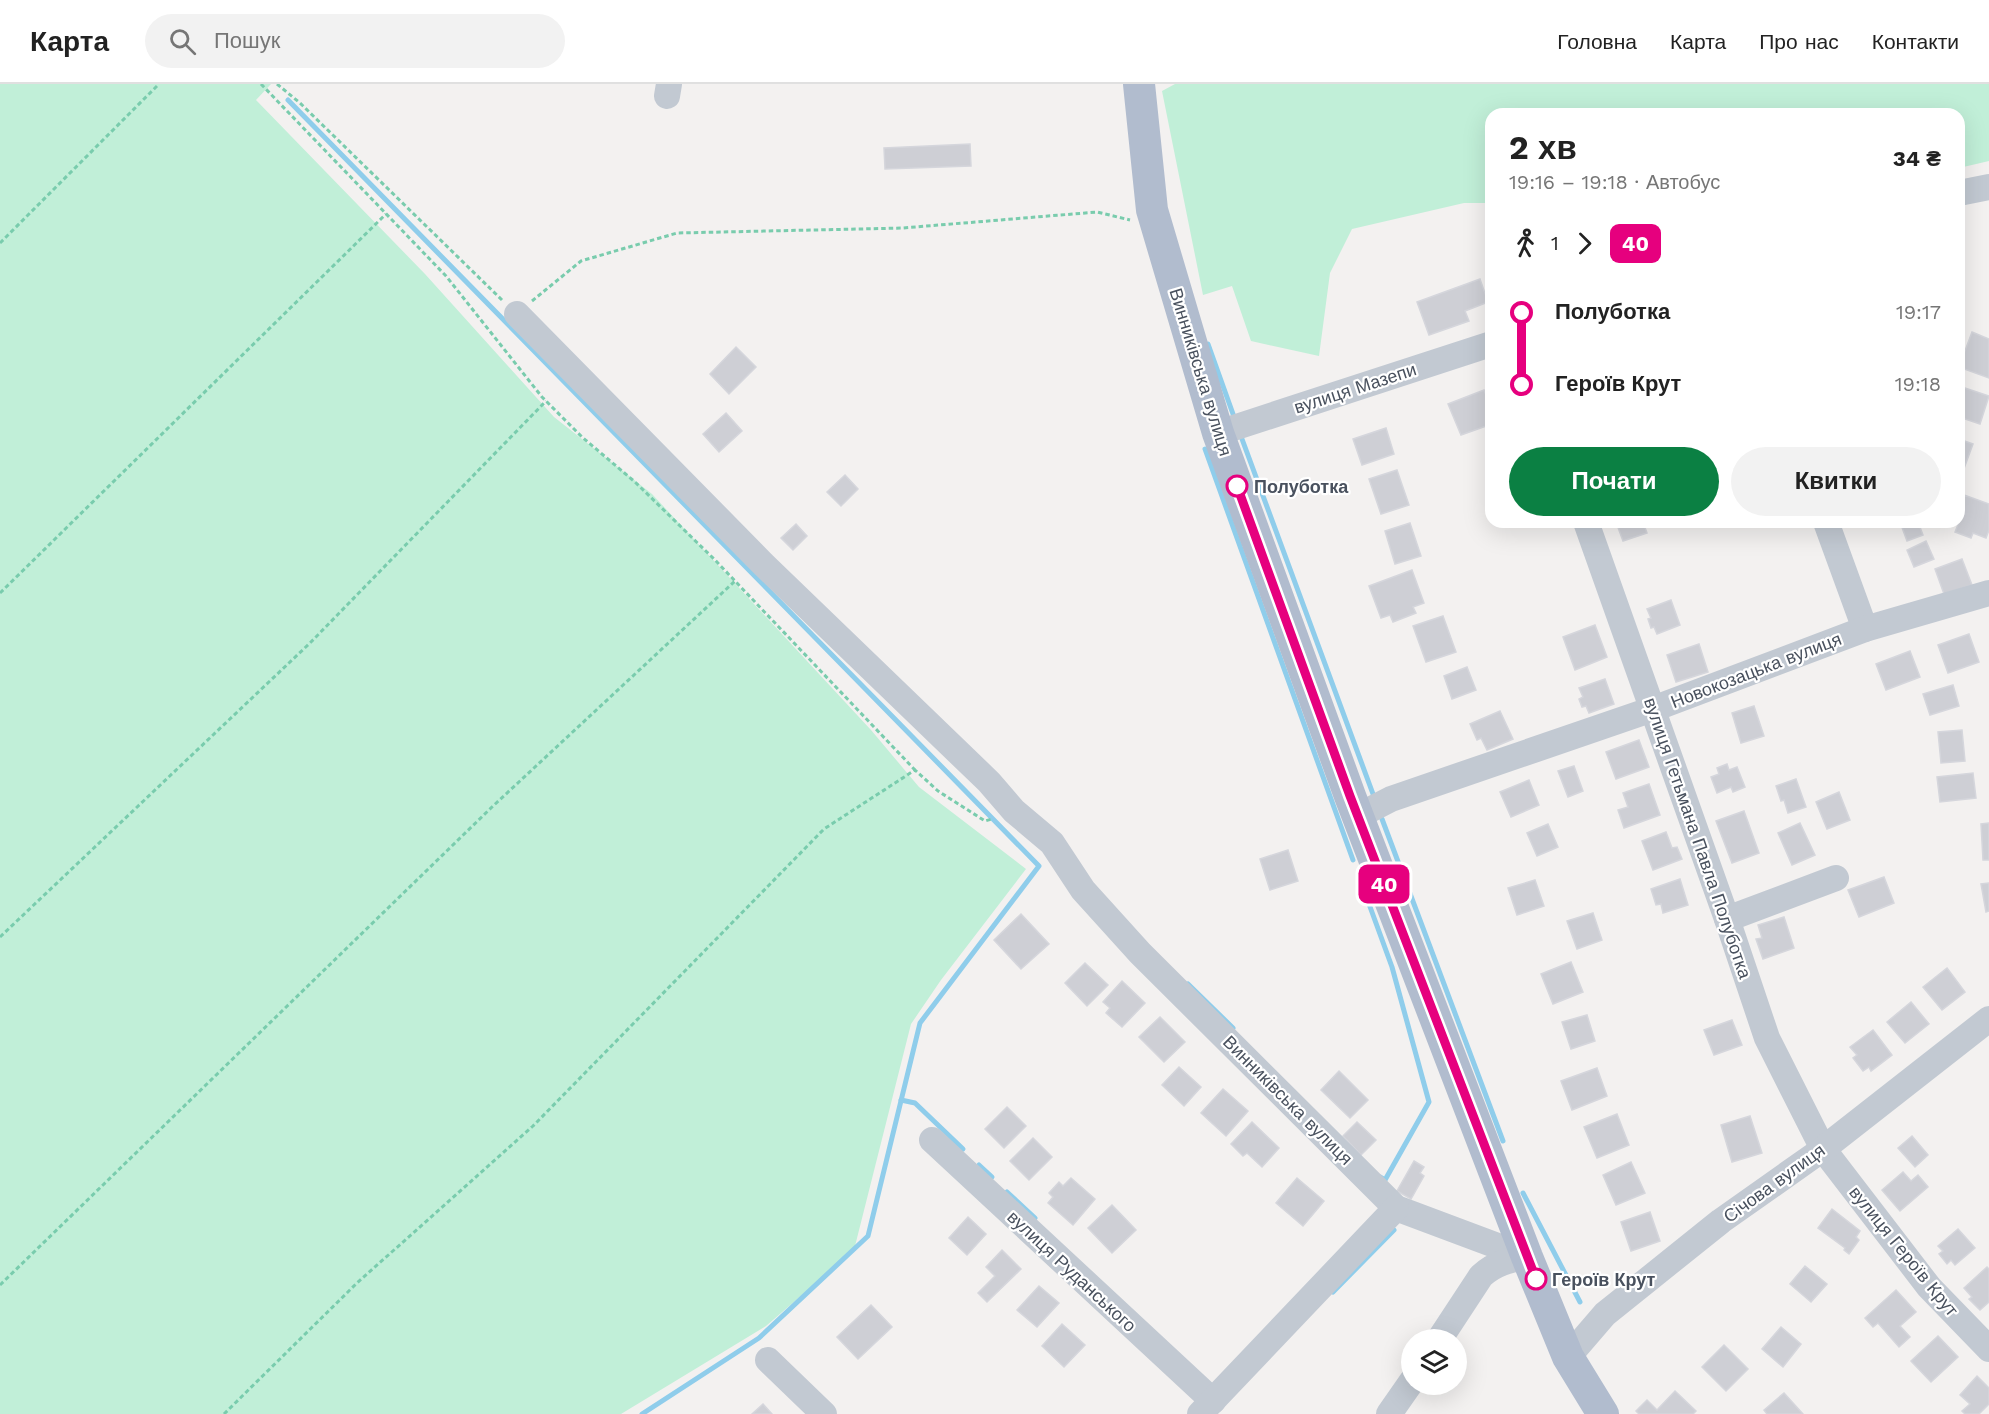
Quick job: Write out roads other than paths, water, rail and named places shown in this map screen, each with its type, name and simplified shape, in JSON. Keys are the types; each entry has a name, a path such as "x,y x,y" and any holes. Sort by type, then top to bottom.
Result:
{"main road":[{"name":"Винниківська вулиця","path":"1139,84 1152,210 1218,433 1358,816 1527,1257 1568,1357 1603,1414"}],"street":[{"path":"1965,192 1989,187"},
{"name":"Винниківська вулиця","path":"517,314 763,564 989,782 1014,811 1052,843 1083,890 1140,953 1396,1208 1527,1257"},
{"name":"вулиця Мазепи","path":"1218,433 1485,346"},
{"name":"вулиця Гетьмана Павла Полуботка","path":"1588,528 1767,1038 1823,1149"},
{"path":"1828,528 1865,629"},
{"name":"Новокозацька вулиця","path":"1358,816 1401,796 1653,710 1865,629 1989,593"},
{"path":"1727,919 1836,878"},
{"name":"Січова вулиця","path":"1568,1357 1605,1314 1721,1221 1823,1149 1989,1019"},
{"name":"вулиця Руданського","path":"932,1140 1206,1407"},
{"name":"вулиця Героїв Крут","path":"1823,1149 1929,1287 1989,1349"},
{"path":"1206,1407 1396,1208"},
{"path":"1446,1329 1481,1276 1501,1262 1527,1257"},
{"path":"768,1360 824,1414"},
{"path":"1389,1414 1402,1395"}],"waterway":[{"path":"288,100 1039,866 920,1023 868,1236 759,1338 642,1414"},
{"path":"1208,344 1233,414"},
{"path":"1242,439 1373,794"},
{"path":"1205,449 1353,860"},
{"path":"1382,819 1503,1141"},
{"path":"1365,893 1392,967 1429,1102 1385,1180 1380,1177"},
{"path":"1188,984 1233,1028"},
{"path":"901,1100 915,1103 963,1149"},
{"path":"979,1165 992,1177"},
{"path":"1007,1192 1035,1218"},
{"path":"1523,1193 1580,1302"},
{"path":"1333,1292 1394,1230"}],"place":[{"name":"Полуботка","path":"1237,486"},
{"name":"Героїв Крут","path":"1536,1279"}]}
